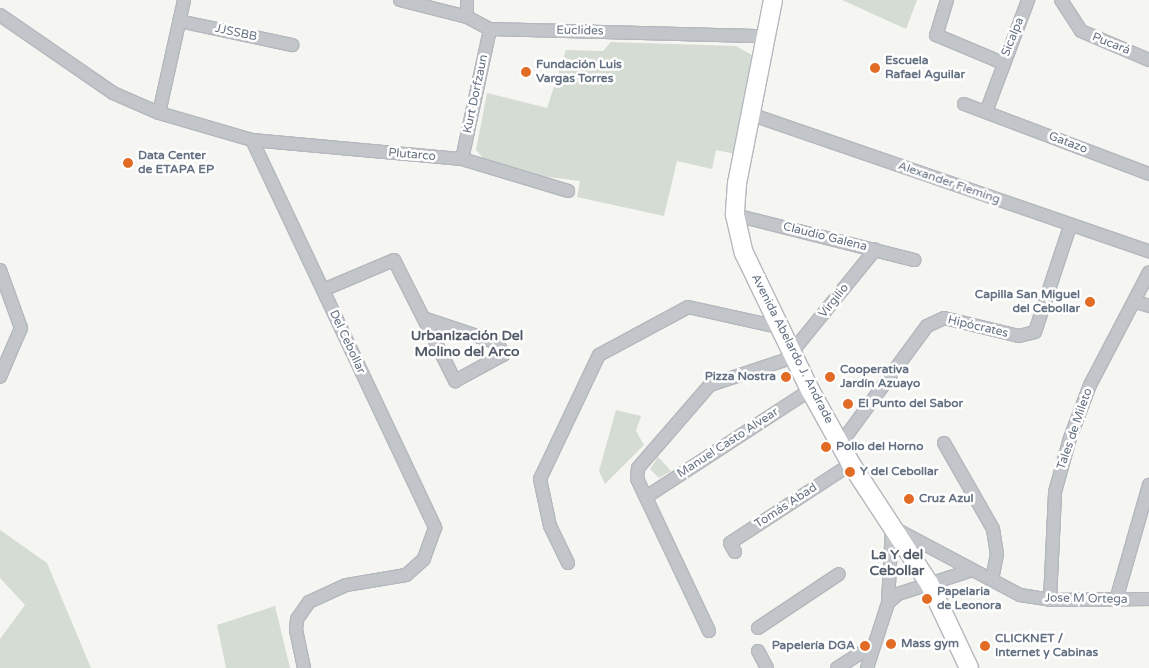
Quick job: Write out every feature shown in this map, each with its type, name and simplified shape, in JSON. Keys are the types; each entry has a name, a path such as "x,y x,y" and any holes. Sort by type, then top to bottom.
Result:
{"street":[{"path":"159,113 184,0"},
{"name":"Euclides","path":"400,0 467,18 490,29 764,36"},
{"path":"467,18 468,0"},
{"name":"Avenida Abelardo J. Andrade","path":"774,0 764,36 735,215 744,253 810,390 841,442 851,464 928,583 969,668"},
{"name":"Sicalpa","path":"947,0 936,35 1003,62 1028,0"},
{"name":"Pucará","path":"1061,0 1081,32 1149,60"},
{"path":"0,15 114,94 159,113 252,140"},
{"name":"JJSSBB","path":"179,20 292,45"},
{"name":"Kurt Dorfzaun","path":"462,159 490,29"},
{"path":"986,112 1003,62"},
{"name":"Gatazo","path":"964,104 1149,174"},
{"name":"Alexander Fleming","path":"750,114 1070,226 1149,251"},
{"name":"Plutarco","path":"252,140 462,159 568,191"},
{"name":"Del Cebollar","path":"252,140 435,528 435,536 424,559 406,575 346,585 309,602 297,619 296,630 304,668"},
{"name":"Claudio Galena","path":"735,215 914,260"},
{"name":"Hipócrates","path":"841,442 927,326 944,318 1029,336 1044,315 1070,226"},
{"name":"Virgilio","path":"793,355 875,250"},
{"path":"323,290 394,260 426,319 456,381 503,355 498,344 426,319"},
{"path":"0,270 21,328 0,377"},
{"name":"Tales de Mileto","path":"1050,600 1055,492 1070,438 1090,385 1136,302 1149,272"},
{"path":"1136,302 1149,306"},
{"path":"568,563 550,526 540,479 599,355 688,308 778,327"},
{"path":"709,631 637,479 638,468 704,390 716,382 793,355"},
{"name":"Manuel Casto Alvear","path":"646,497 810,390"},
{"path":"944,443 992,529 997,554 992,579"},
{"name":"Tomás Abad","path":"735,552 730,543 851,464"},
{"path":"1116,600 1149,485"},
{"path":"867,668 872,646 888,603 892,527"},
{"name":"Jose M Ortega","path":"892,527 958,560 969,571 992,579 1020,595 1050,600 1149,599"},
{"path":"888,603 898,594 969,571"},
{"path":"758,628 839,574"},
{"path":"837,668 872,646"},
{"path":"758,651 767,668"}],"shaded area":[{"path":"842,0 917,0 906,29"},
{"path":"611,42 736,46 752,55 754,63 735,154 716,150 712,169 677,161 664,216 577,197 580,181 524,174 484,159 476,150 487,93 547,108 566,50 603,51"},
{"path":"616,410 641,416 636,431 644,445 605,484 599,471"},
{"path":"658,457 671,471 659,478 650,469"},
{"path":"0,530 47,563 91,668 0,668 0,639 25,605 0,578"},
{"path":"275,606 290,668 226,668 217,625"}],"place":[{"name":"Escuela Rafael Aguilar","path":"875,68"},
{"name":"Fundación Luis Vargas Torres","path":"526,72"},
{"name":"Data Center de ETAPA EP","path":"128,163"},
{"name":"Capilla San Miguel del Cebollar","path":"1090,302"},
{"name":"Pizza Nostra","path":"786,377"},
{"name":"Cooperativa Jardín Azuayo","path":"830,377"},
{"name":"El Punto del Sabor","path":"848,404"},
{"name":"Pollo del Horno","path":"826,447"},
{"name":"Y del Cebollar","path":"850,472"},
{"name":"Cruz Azul","path":"909,499"},
{"name":"Papelaria de Leonora","path":"927,599"},
{"name":"Mass gym","path":"891,644"},
{"name":"Papelería DGA","path":"865,646"},
{"name":"CLICKNET / Internet y Cabinas","path":"985,646"}],"district":[{"name":"Urbanización Del Molino del Arco","path":"467,344"},
{"name":"La Y del Cebollar","path":"897,564"}]}
